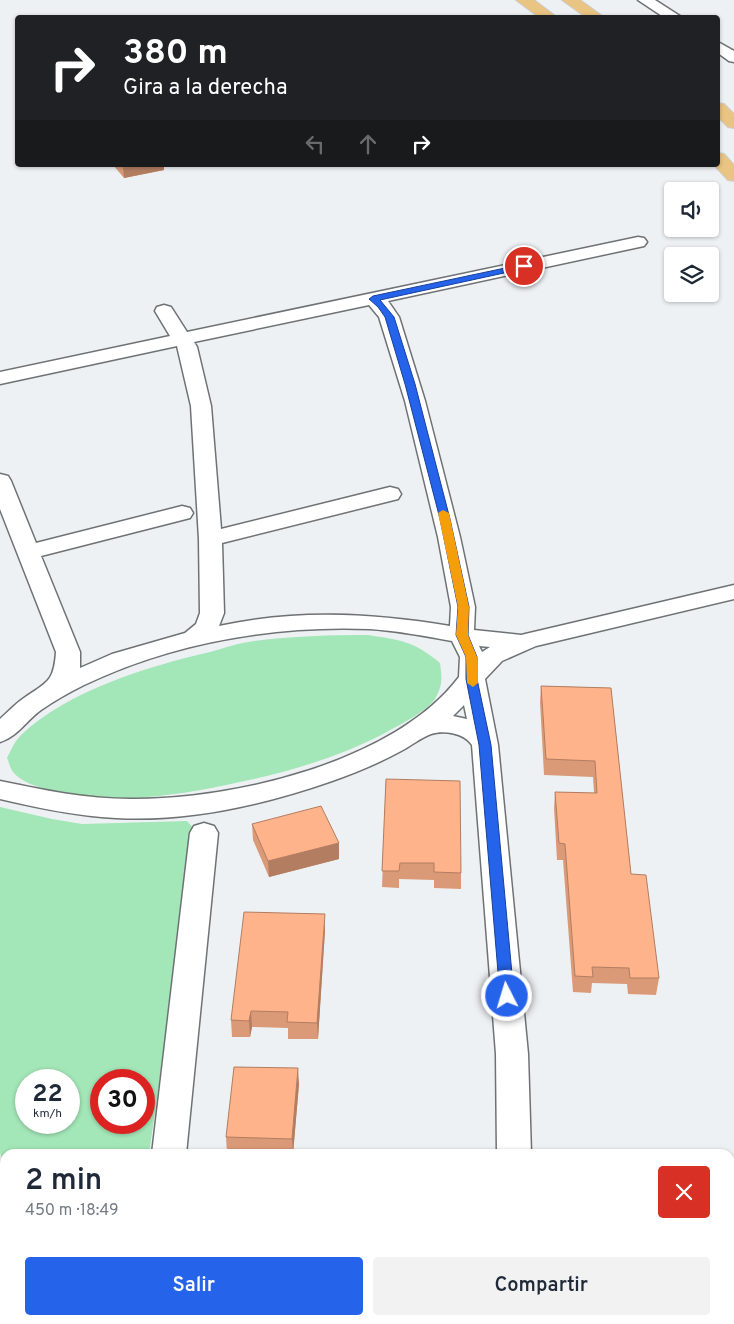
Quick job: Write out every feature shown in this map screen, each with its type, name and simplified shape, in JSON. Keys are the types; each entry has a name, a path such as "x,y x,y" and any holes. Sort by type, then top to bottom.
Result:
{"highway":[{"path":"516,0 545,14"},
{"path":"524,0 545,14"},
{"path":"570,0 593,15"},
{"path":"720,110 734,123"},
{"path":"720,160 734,176"}],"street":[{"path":"645,0 671,15"},
{"path":"720,48 734,58"},
{"path":"0,378 638,242"},
{"path":"373,299 381,305 389,317 412,392 449,537 463,607 462,635 472,657 472,679 485,745 512,1054 514,1149"},
{"path":"164,311 183,339 190,354 201,406 210,539 212,614 204,630 192,640"},
{"path":"0,481 68,652 68,670 53,691"},
{"path":"210,539 390,494"},
{"path":"28,552 182,513"},
{"path":"0,777 11,792 64,804 133,809 164,808 244,796 286,786 345,766 394,744 425,726 444,710 485,662 500,651 535,640 734,592"},
{"path":"420,628 449,622 459,615 463,607"},
{"path":"212,614 217,620 232,628 252,629"},
{"path":"0,733 12,719 34,702 89,673 122,660 192,640 252,629 348,621 420,628 509,642 535,640"},
{"path":"68,652 76,660 86,663 122,660"},
{"path":"425,726 457,725 471,729 482,738 485,745"},
{"path":"170,1149 204,833 216,811 244,796"},
{"path":"164,808 185,812 196,818 201,823 204,833"}],"green space":[{"path":"368,635 389,638 414,646 440,663 441,685 435,699 412,718 385,733 347,751 308,765 247,781 182,793 138,798 116,798 72,795 35,786 16,776 7,758 21,735 61,705 110,682 136,673 248,642 297,637"},
{"path":"0,807 82,824 187,821 195,830 155,1112 155,1069 90,1069 90,1134 152,1134 150,1149 0,1149"}],"building":[{"path":"541,686 611,688 631,874 646,875 659,978 630,978 629,968 592,967 593,977 575,976 565,844 559,843 555,792 597,793 595,761 546,759"},
{"path":"386,779 460,781 461,873 434,872 434,863 400,863 399,871 382,871"},
{"path":"321,806 339,843 268,861 252,824"},
{"path":"244,912 325,914 317,1023 287,1022 288,1012 251,1011 249,1021 231,1020"},
{"path":"234,1067 298,1068 292,1139 226,1137"}],"slow traffic":[{"path":"443,513 463,607 464,622 462,635 468,644 472,657 473,683"}],"route":[{"path":"507,996 485,745 472,679 472,657 468,644 462,635 464,622 463,607 433,468 410,384 389,317 381,305 373,299 524,266"}]}
